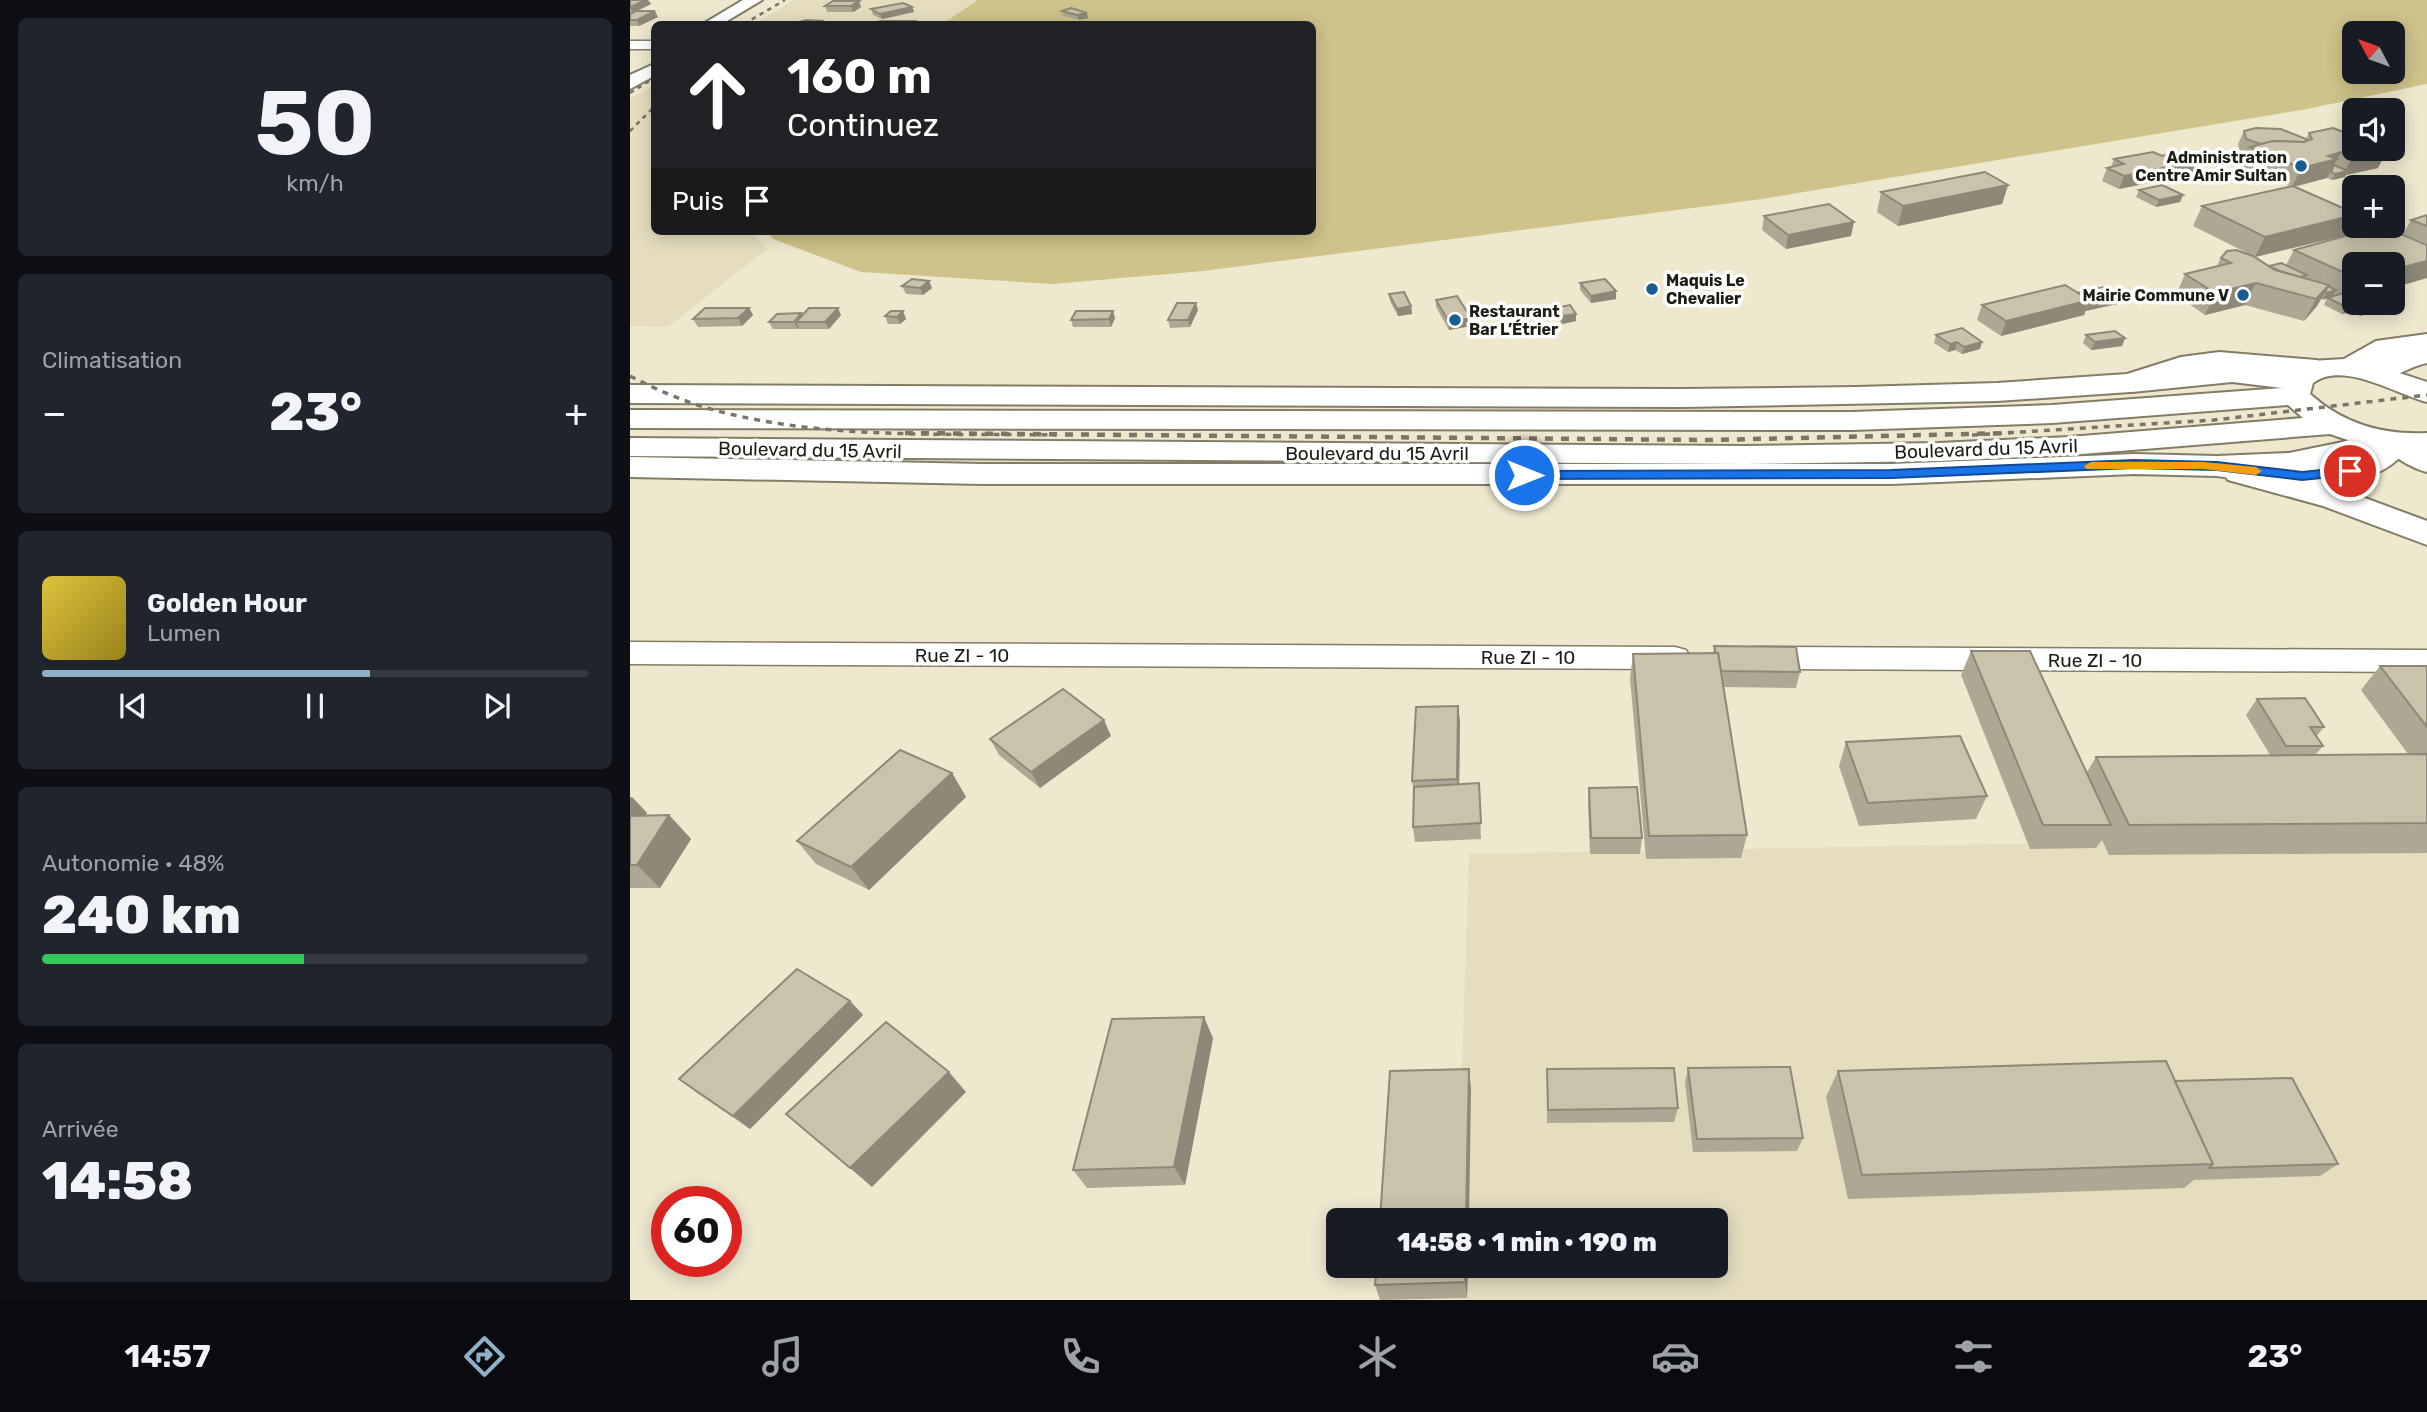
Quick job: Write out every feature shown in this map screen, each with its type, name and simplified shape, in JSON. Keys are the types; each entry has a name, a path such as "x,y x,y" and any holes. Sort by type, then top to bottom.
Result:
{"main road":[{"path":"716,21 754,0"},
{"path":"734,21 771,0"},
{"path":"630,73 651,60"},
{"path":"630,83 651,71"},
{"path":"630,394 1682,398 1997,392 2130,383 2230,372 2256,373 2302,382 2349,368 2386,347 2427,342"},
{"path":"2377,373 2403,359 2427,355"},
{"path":"2349,368 2420,385"},
{"path":"2302,382 2318,416 2333,425 2400,441 2427,462"},
{"name":"Boulevard du 15 Avril","path":"630,419 1852,421 2052,414 2302,382"},
{"name":"Boulevard du 15 Avril","path":"630,447 989,452 1745,455 2029,448 2333,425"},
{"path":"2210,466 2302,476 2335,474 2364,468 2379,461 2400,441"},
{"name":"Boulevard du 15 Avril","path":"630,467 982,474 1552,475 1891,474 2134,464 2210,466"},
{"path":"2210,466 2348,502 2427,534"}],"street":[{"path":"630,45 651,45"},
{"name":"Rue ZI - 10","path":"630,653 2427,661"}],"shaded area":[{"path":"794,0 978,0 946,21 760,21"},
{"path":"978,0 2427,0 2427,84 2360,98 2342,98 2342,102 2307,109 1762,199 1203,271 1052,284 861,272 773,239 770,235 1316,235 1316,21 946,21"},
{"path":"651,87 651,235 755,235 767,249 668,327 630,326 630,99"},
{"path":"2427,836 2427,1300 1454,1300 1455,1278 1728,1278 1728,1208 1457,1208 1469,854"}],"building":[{"path":"630,0 646,0 630,7"},
{"path":"833,1 859,1 851,6 825,6"},
{"path":"903,3 912,7 880,14 871,9"},
{"path":"1071,8 1087,13 1077,15 1062,11"},
{"path":"636,11 655,11 637,20 630,20 630,14"},
{"path":"2256,128 2281,129 2307,141 2273,141 2261,144 2246,139 2244,131"},
{"path":"2333,128 2342,131 2342,152 2328,156 2337,159 2301,168 2250,147 2273,141 2304,142 2312,139 2309,133"},
{"path":"2153,152 2162,156 2178,152 2197,161 2124,176 2107,168 2124,164 2114,159"},
{"path":"2334,165 2348,171 2335,174 2331,172"},
{"path":"1985,172 2008,185 1903,206 1881,192"},
{"path":"2162,185 2183,195 2159,200 2139,190"},
{"path":"2293,186 2342,208 2342,218 2265,237 2202,206"},
{"path":"1829,204 1854,222 1788,235 1764,216"},
{"path":"2427,215 2427,226 2411,220"},
{"path":"2405,236 2427,245 2427,261 2405,267 2405,252 2342,252 2342,272 2294,250 2342,237 2405,238"},
{"path":"2236,250 2253,256 2275,270 2329,285 2316,299 2256,283 2215,293 2185,274 2231,263 2221,258 2227,251"},
{"path":"2281,263 2307,275 2301,277 2269,266"},
{"path":"912,279 929,281 920,288 902,286"},
{"path":"1605,279 1616,291 1591,296 1580,283"},
{"path":"2065,285 2090,300 2006,321 1982,305"},
{"path":"2328,286 2336,290 2326,293"},
{"path":"2104,287 2120,297 2089,303 2090,300 2078,293"},
{"path":"1404,292 1411,306 1397,309 1389,294"},
{"path":"2342,293 2342,305 2328,298"},
{"path":"1457,296 1471,318 1449,322 1436,300"},
{"path":"1177,303 1196,303 1188,320 1168,320"},
{"path":"1570,305 1576,314 1562,316 1556,308"},
{"path":"705,308 749,308 738,318 693,319"},
{"path":"809,308 838,308 825,322 796,322"},
{"path":"891,311 903,311 897,317 885,316"},
{"path":"1076,311 1113,311 1109,319 1071,320"},
{"path":"801,313 794,322 769,322 777,314"},
{"path":"1962,328 1982,342 1964,347 1957,342 1950,344 1936,335"},
{"path":"2115,331 2125,338 2095,342 2086,335"},
{"path":"1714,646 1796,647 1800,672 1721,671"},
{"path":"1971,651 2030,651 2111,825 2043,825"},
{"path":"1718,653 1747,835 1649,836 1633,654"},
{"path":"2380,666 2427,666 2427,727"},
{"path":"1063,689 1104,720 1031,772 990,739"},
{"path":"2305,698 2324,727 2310,727 2323,746 2286,746 2257,699"},
{"path":"1458,706 1457,779 1412,781 1416,707"},
{"path":"1960,736 1987,796 1868,803 1846,742"},
{"path":"900,750 952,773 851,867 797,841"},
{"path":"2427,754 2427,823 2129,825 2096,757"},
{"path":"1479,783 1481,823 1413,827 1414,787"},
{"path":"1637,787 1642,838 1591,838 1589,788"},
{"path":"669,815 637,865 630,865 630,816"},
{"path":"797,969 850,1001 733,1116 679,1079"},
{"path":"1204,1017 1174,1167 1073,1170 1112,1019"},
{"path":"886,1022 949,1072 850,1168 786,1114"},
{"path":"2166,1061 2213,1164 1862,1175 1838,1071"},
{"path":"1790,1067 1803,1138 1697,1139 1688,1068"},
{"path":"1674,1068 1678,1108 1548,1110 1547,1069"},
{"path":"1469,1069 1466,1208 1381,1208 1390,1071"},
{"path":"2292,1078 2338,1164 2209,1168 2213,1164 2175,1081"},
{"path":"1376,1278 1465,1278 1465,1282 1375,1285"}],"railway":[{"path":"749,21 785,0"},
{"path":"630,93 651,80"},
{"path":"630,131 651,110"},
{"path":"630,376 703,407 756,420 798,426 884,433 1056,435"},
{"path":"2001,433 2214,420 2427,395"},
{"path":"905,433 1711,440 2001,433"},
{"path":"1972,435 2001,433"},
{"path":"2001,433 2010,433"}],"slow traffic":[{"path":"2091,466 2217,466 2256,471"}],"place":[{"name":"Administration Centre Amir Sultan","path":"2301,166"},
{"name":"Maquis Le Chevalier","path":"1652,289"},
{"name":"Mairie Commune V","path":"2243,295"},
{"name":"Restaurant Bar L’Étrier","path":"1455,320"}],"route":[{"path":"1524,475 1891,474 2134,464 2217,466 2302,476 2350,471"}]}
